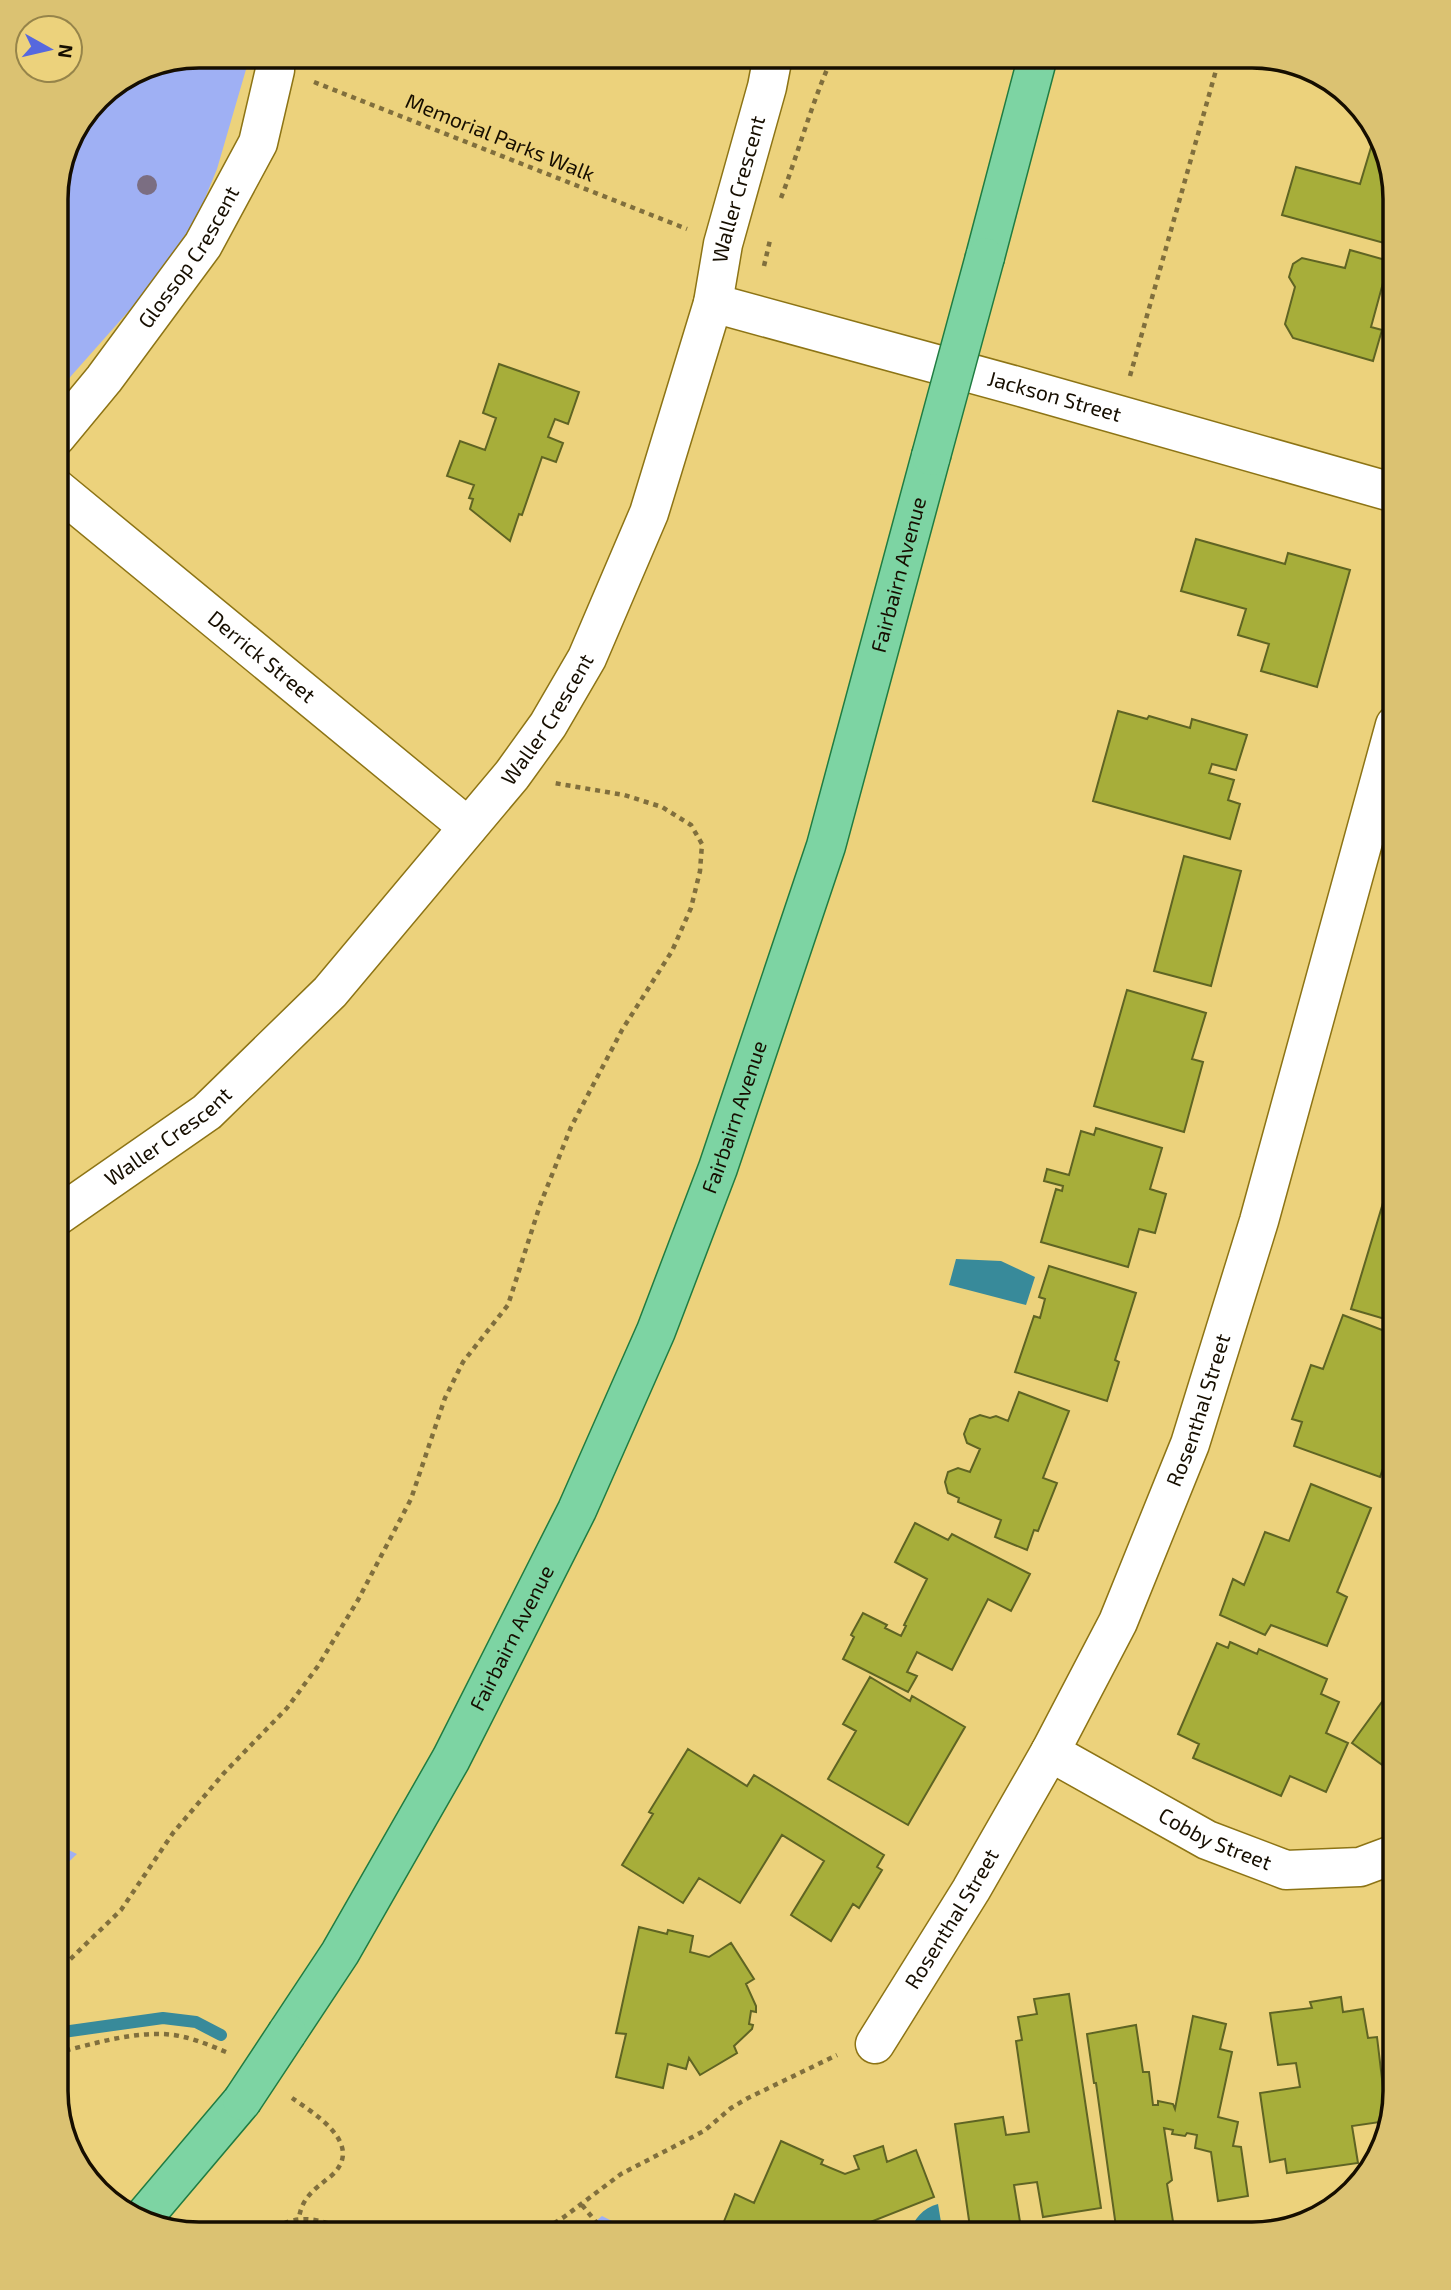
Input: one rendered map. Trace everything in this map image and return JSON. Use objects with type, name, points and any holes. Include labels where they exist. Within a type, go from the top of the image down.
[{"type":"main road","name":"Fairbairn Avenue","points":[[172,2218],[242,2101],[340,1953],[451,1759],[577,1510],[656,1331],[689,1248],[746,1087],[826,846],[1035,69]]},
{"type":"main road","name":"Fairbairn Avenue","points":[[149,2211],[242,2101]]},
{"type":"street","name":"Glossop Crescent","points":[[69,421],[204,245],[258,143],[275,68]]},
{"type":"street","name":"Waller Crescent","points":[[68,1208],[207,1112],[330,992],[512,775],[548,725],[587,658],[649,513],[713,303],[723,244],[771,69]]},
{"type":"street","name":"Jackson Street","points":[[713,303],[1383,490]]},
{"type":"street","name":"Derrick Street","points":[[69,499],[468,827]]},
{"type":"street","name":"Rosenthal Street","points":[[875,2044],[971,1890],[1050,1752],[1118,1622],[1190,1444],[1259,1221],[1383,769]]},
{"type":"street","name":"Cobby Street","points":[[1050,1752],[1207,1840],[1286,1870],[1360,1867],[1383,1858]]},
{"type":"path","name":"Memorial Parks Walk","points":[[280,68],[696,233]]},
{"type":"path","points":[[777,210],[827,69]]},
{"type":"path","points":[[1127,388],[1216,69]]},
{"type":"path","points":[[764,266],[772,232]]},
{"type":"path","points":[[68,1961],[121,1910],[173,1833],[224,1773],[286,1708],[318,1666],[358,1600],[411,1499],[445,1398],[463,1362],[508,1305],[540,1205],[571,1127],[622,1030],[672,951],[691,908],[700,871],[702,844],[691,825],[662,807],[624,795],[512,775]]},
{"type":"path","points":[[68,2050],[111,2040],[171,2035],[202,2042],[227,2052]]},
{"type":"path","points":[[557,2221],[621,2174],[704,2132],[731,2108],[748,2098],[837,2056],[875,2044]]},
{"type":"path","points":[[292,2098],[333,2131],[343,2153],[338,2169],[304,2200],[299,2218]]},
{"type":"path","points":[[582,2205],[596,2221]]},
{"type":"path","points":[[286,2221],[299,2218],[313,2221]]},
{"type":"shaded area","points":[[246,68],[217,169],[194,225],[158,278],[69,378],[69,191],[75,157],[90,127],[120,95],[149,78],[183,69]]},
{"type":"shaded area","points":[[956,1259],[1001,1261],[1035,1277],[1026,1305],[949,1285]]},
{"type":"shaded area","points":[[68,1850],[77,1854],[68,1862]]},
{"type":"shaded area","points":[[938,2204],[941,2222],[915,2222],[928,2208]]},
{"type":"shaded area","points":[[602,2216],[613,2221],[596,2221]]},
{"type":"building","points":[[1371,147],[1380,174],[1383,243],[1282,215],[1296,167],[1360,184]]},
{"type":"building","points":[[1350,250],[1383,259],[1383,283],[1371,327],[1382,330],[1373,361],[1293,338],[1285,324],[1295,287],[1289,277],[1293,264],[1302,258],[1345,268]]},
{"type":"building","points":[[499,364],[579,392],[568,424],[555,419],[548,437],[563,443],[556,462],[542,457],[510,541],[470,509],[473,499],[469,498],[474,485],[447,476],[460,441],[485,450],[496,418],[483,413]]},
{"type":"building","points":[[1196,539],[1285,564],[1288,553],[1350,570],[1317,687],[1261,671],[1269,644],[1238,635],[1246,609],[1181,591]]},
{"type":"building","points":[[1118,711],[1147,719],[1149,716],[1190,728],[1192,719],[1247,735],[1236,770],[1212,764],[1209,773],[1234,780],[1228,800],[1240,804],[1230,839],[1093,801]]},
{"type":"building","points":[[1184,856],[1241,871],[1211,986],[1154,971]]},
{"type":"building","points":[[1127,990],[1206,1013],[1192,1059],[1203,1062],[1184,1132],[1094,1106]]},
{"type":"building","points":[[1096,1128],[1162,1148],[1150,1189],[1166,1194],[1155,1233],[1139,1229],[1128,1267],[1041,1242],[1056,1189],[1062,1191],[1063,1186],[1044,1181],[1047,1169],[1069,1175],[1081,1131],[1094,1135]]},
{"type":"building","points":[[1383,1203],[1383,1318],[1351,1309]]},
{"type":"building","points":[[1049,1266],[1136,1293],[1115,1360],[1119,1362],[1107,1401],[1015,1372],[1034,1316],[1040,1318],[1045,1299],[1039,1297]]},
{"type":"building","points":[[1343,1315],[1383,1330],[1383,1468],[1380,1477],[1294,1446],[1302,1422],[1292,1419],[1311,1365],[1323,1369]]},
{"type":"building","points":[[1019,1392],[1069,1411],[1043,1478],[1057,1483],[1038,1531],[1034,1530],[1027,1550],[995,1537],[1001,1520],[958,1502],[959,1498],[948,1493],[945,1482],[948,1472],[958,1468],[970,1472],[980,1449],[967,1443],[964,1434],[970,1419],[980,1415],[990,1418],[996,1416],[1008,1421]]},
{"type":"building","points":[[1311,1484],[1371,1508],[1337,1592],[1347,1597],[1327,1646],[1271,1625],[1265,1635],[1220,1615],[1233,1579],[1244,1585],[1265,1532],[1289,1541]]},
{"type":"building","points":[[915,1523],[948,1540],[952,1534],[1030,1574],[1011,1611],[988,1599],[952,1670],[917,1652],[907,1672],[917,1676],[908,1692],[843,1659],[854,1637],[851,1635],[863,1613],[887,1625],[885,1628],[901,1636],[927,1579],[895,1562]]},
{"type":"building","points":[[1230,1642],[1257,1654],[1259,1649],[1327,1679],[1321,1694],[1339,1702],[1326,1733],[1348,1743],[1326,1792],[1290,1776],[1281,1796],[1193,1758],[1199,1744],[1178,1734],[1217,1643],[1228,1648]]},
{"type":"building","points":[[870,1677],[910,1701],[912,1696],[965,1727],[908,1825],[828,1779],[856,1731],[843,1724]]},
{"type":"building","points":[[1383,1700],[1383,1765],[1352,1743]]},
{"type":"building","points":[[688,1749],[747,1786],[754,1775],[884,1855],[877,1867],[882,1870],[859,1908],[853,1904],[831,1941],[791,1915],[824,1861],[782,1835],[740,1903],[699,1878],[683,1903],[622,1865],[653,1814],[649,1812]]},
{"type":"building","points":[[639,1927],[667,1934],[668,1930],[693,1936],[690,1952],[709,1957],[731,1943],[754,1979],[746,1984],[756,2012],[751,2011],[749,2024],[753,2025],[752,2029],[734,2046],[737,2053],[700,2075],[689,2058],[686,2069],[668,2064],[663,2088],[616,2077],[626,2034],[616,2033]]},
{"type":"building","points":[[1069,1994],[1101,2208],[1043,2217],[1037,2182],[1014,2185],[1020,2222],[969,2222],[955,2124],[1003,2117],[1006,2135],[1029,2132],[1016,2041],[1022,2040],[1018,2017],[1037,2014],[1034,1999]]},
{"type":"building","points":[[1341,1997],[1343,2012],[1363,2009],[1368,2038],[1377,2037],[1383,2087],[1382,2107],[1378,2122],[1352,2126],[1358,2163],[1287,2173],[1285,2159],[1270,2162],[1260,2093],[1300,2087],[1296,2063],[1278,2065],[1270,2013],[1312,2008],[1310,2002]]},
{"type":"building","points":[[1193,2016],[1226,2024],[1220,2049],[1232,2052],[1218,2117],[1238,2122],[1233,2146],[1241,2147],[1248,2196],[1218,2201],[1211,2152],[1195,2148],[1197,2135],[1172,2134],[1173,2130],[1164,2128],[1172,2180],[1167,2184],[1173,2222],[1115,2222],[1087,2034],[1136,2025],[1143,2072],[1149,2072],[1153,2105],[1158,2105],[1158,2101],[1173,2104],[1175,2109]]},
{"type":"building","points":[[781,2141],[823,2160],[821,2164],[845,2174],[859,2169],[854,2156],[883,2146],[887,2162],[916,2150],[934,2197],[871,2222],[724,2222],[735,2194],[754,2203]]},
{"type":"waterway","points":[[68,2031],[163,2018],[196,2022],[221,2035]]}]
